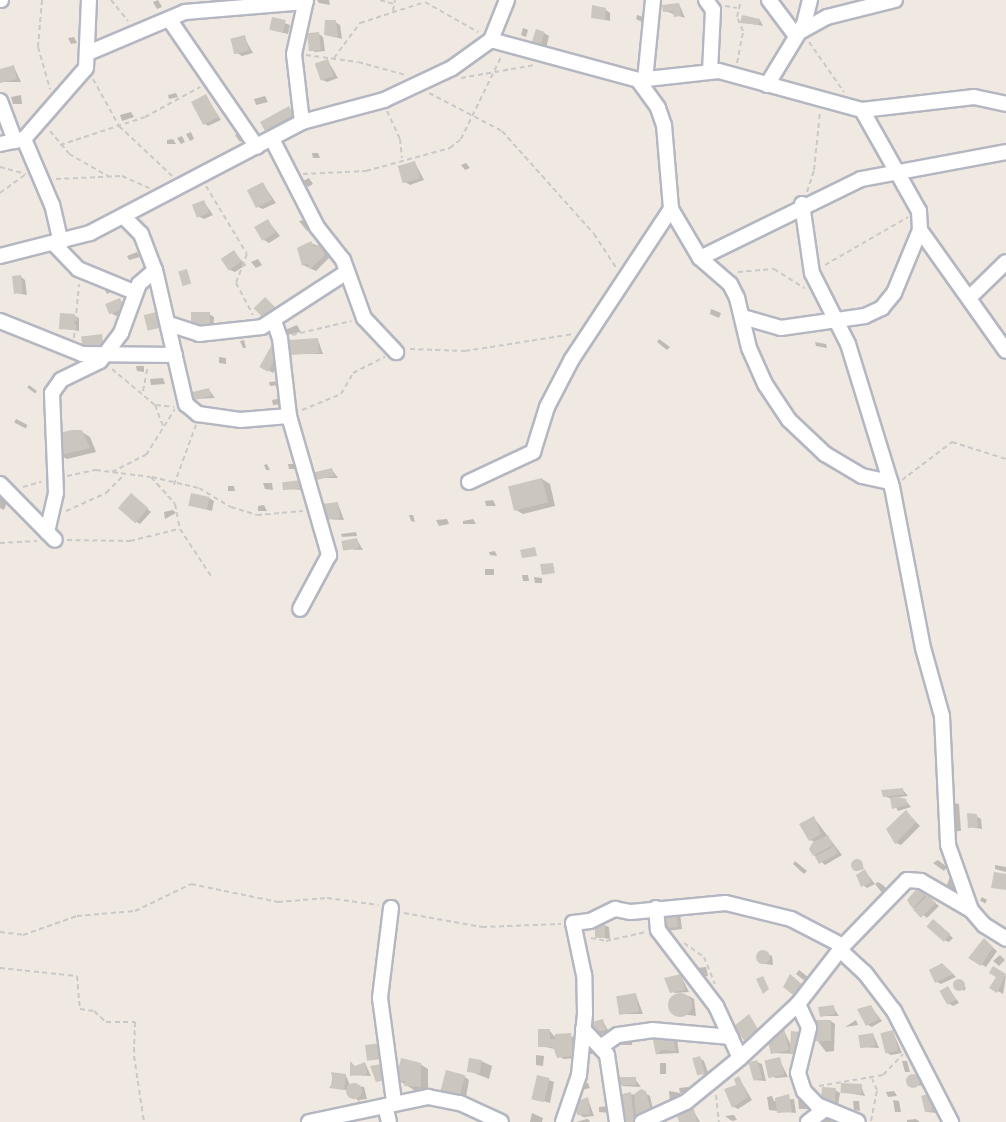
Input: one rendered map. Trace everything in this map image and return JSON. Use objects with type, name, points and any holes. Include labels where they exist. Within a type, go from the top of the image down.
[{"type":"street","points":[[0,145],[20,140],[86,68],[89,0]]},
{"type":"street","points":[[0,256],[58,244],[124,217],[302,122],[384,100],[440,75],[491,40],[507,0]]},
{"type":"street","points":[[706,0],[713,10],[710,71]]},
{"type":"street","points":[[769,0],[798,34]]},
{"type":"street","points":[[767,85],[798,34],[810,0]]},
{"type":"street","points":[[798,34],[827,17],[895,0]]},
{"type":"street","points":[[88,52],[169,19],[183,6],[306,1],[294,54],[302,122]]},
{"type":"street","points":[[648,2],[642,80],[664,125],[671,209],[700,258],[730,284],[745,318],[756,368],[789,420],[843,466],[891,485]]},
{"type":"street","points":[[169,19],[257,147]]},
{"type":"street","points":[[491,40],[642,80],[710,71],[735,74],[767,85],[857,107],[974,97],[1006,104]]},
{"type":"street","points":[[0,102],[43,181],[58,244],[78,270],[134,292]]},
{"type":"street","points":[[745,318],[781,328],[865,316],[882,308],[894,293],[920,230],[919,211],[900,172],[857,107]]},
{"type":"street","points":[[272,139],[322,237],[343,260],[345,273],[364,318],[396,352]]},
{"type":"street","points":[[700,258],[804,203],[861,179],[1006,152]]},
{"type":"street","points":[[804,203],[812,273],[837,319],[861,378],[891,485],[923,648],[942,716],[948,845],[971,910],[984,926],[1006,939]]},
{"type":"street","points":[[469,482],[533,452],[547,407],[587,332],[624,285],[671,209]]},
{"type":"street","points":[[124,217],[141,234],[155,270],[186,404],[198,414],[252,421],[289,416]]},
{"type":"street","points":[[920,230],[1006,351]]},
{"type":"street","points":[[970,297],[1006,262]]},
{"type":"street","points":[[50,530],[55,477],[50,424],[52,393],[61,380],[102,357],[121,333],[134,292],[155,270]]},
{"type":"street","points":[[169,324],[199,334],[268,324],[315,289],[345,273]]},
{"type":"street","points":[[0,321],[72,346],[82,354],[102,357],[176,355]]},
{"type":"street","points":[[268,324],[280,338],[289,416],[313,510],[329,555],[300,609]]},
{"type":"street","points":[[4,487],[50,530]]},
{"type":"street","points":[[642,1122],[686,1102],[740,1058],[798,1004],[841,948],[909,879],[920,881],[971,910]]},
{"type":"street","points":[[563,1122],[579,1074],[583,1029],[585,985],[574,929],[615,909],[631,912],[656,908],[743,904],[791,919],[841,948],[882,993],[951,1122]]},
{"type":"street","points":[[389,1122],[380,998],[391,908]]},
{"type":"street","points":[[656,908],[658,930],[706,990],[740,1058]]},
{"type":"street","points":[[798,1004],[809,1028],[798,1073],[804,1091],[825,1109],[858,1122]]},
{"type":"street","points":[[583,1029],[602,1046],[617,1122]]},
{"type":"street","points":[[602,1046],[618,1035],[652,1030],[731,1037]]},
{"type":"street","points":[[310,1122],[389,1104],[445,1098],[501,1122]]},
{"type":"street","points":[[808,1122],[825,1109]]},
{"type":"path","points":[[42,0],[38,47],[55,103]]},
{"type":"path","points":[[111,0],[136,33]]},
{"type":"path","points":[[380,0],[395,2],[393,12]]},
{"type":"path","points":[[735,74],[742,39],[737,17],[741,0]]},
{"type":"path","points":[[334,58],[360,23],[431,4],[491,40]]},
{"type":"path","points":[[798,34],[827,61],[857,107]]},
{"type":"path","points":[[293,176],[366,171],[450,148],[461,139],[472,112],[508,44]]},
{"type":"path","points":[[294,54],[334,58],[405,74],[449,107],[472,112],[502,131],[594,234],[624,285]]},
{"type":"path","points":[[440,75],[455,78],[523,70],[558,56]]},
{"type":"path","points":[[86,68],[119,126],[183,187]]},
{"type":"path","points":[[60,145],[169,106],[212,79]]},
{"type":"path","points":[[804,203],[822,97]]},
{"type":"path","points":[[384,100],[400,139],[402,159]]},
{"type":"path","points":[[41,117],[60,145],[108,176]]},
{"type":"path","points":[[0,167],[43,181],[108,176],[133,180],[160,198]]},
{"type":"path","points":[[0,193],[26,174]]},
{"type":"path","points":[[201,178],[247,254],[236,283],[240,297],[268,324]]},
{"type":"path","points":[[812,273],[919,211]]},
{"type":"path","points":[[72,346],[79,320],[78,270]]},
{"type":"path","points":[[719,276],[774,270],[822,294]]},
{"type":"path","points":[[280,338],[364,318]]},
{"type":"path","points":[[289,416],[313,402],[341,394],[362,366],[396,352],[465,351],[587,332]]},
{"type":"path","points":[[143,393],[150,355]]},
{"type":"path","points":[[102,357],[155,405],[163,427]]},
{"type":"path","points":[[109,473],[146,454],[176,408],[183,392]]},
{"type":"path","points":[[155,405],[176,408]]},
{"type":"path","points":[[174,485],[192,443],[198,414]]},
{"type":"path","points":[[891,485],[952,442],[1006,459]]},
{"type":"path","points":[[4,487],[93,470],[151,477],[174,485],[199,488],[231,507],[257,515],[313,510]]},
{"type":"path","points":[[0,543],[50,530],[106,492],[124,475]]},
{"type":"path","points":[[151,477],[175,504],[180,529],[211,576]]},
{"type":"path","points":[[50,530],[130,541],[180,529]]},
{"type":"path","points":[[0,932],[23,935],[77,916],[135,911],[191,884],[278,902],[327,898],[391,908],[436,922],[482,927],[574,929],[606,942],[658,930]]},
{"type":"path","points":[[0,968],[77,976],[80,1009],[94,1012],[106,1022],[135,1022],[134,1056],[144,1122]]},
{"type":"path","points":[[804,1091],[843,1079],[872,1079],[888,1072],[898,1058],[913,1048]]},
{"type":"path","points":[[871,1122],[877,1090],[872,1079]]},
{"type":"path","points":[[714,1081],[719,1122]]},
{"type":"building","points":[[679,3],[681,16],[674,17],[673,11],[663,12],[662,5]]},
{"type":"building","points":[[592,5],[606,8],[605,20],[591,18]]},
{"type":"building","points":[[742,15],[760,19],[759,25],[740,23]]},
{"type":"building","points":[[272,17],[286,20],[283,33],[269,30]]},
{"type":"building","points":[[325,20],[336,20],[338,38],[324,35]]},
{"type":"building","points":[[536,29],[545,32],[538,52],[530,49]]},
{"type":"building","points":[[319,32],[321,50],[309,51],[307,33]]},
{"type":"building","points":[[245,35],[249,51],[234,54],[230,39]]},
{"type":"building","points":[[328,59],[334,76],[321,81],[315,64]]},
{"type":"building","points":[[14,65],[17,79],[0,83],[0,69]]},
{"type":"building","points":[[206,94],[218,117],[203,125],[191,102]]},
{"type":"building","points":[[289,106],[294,115],[265,131],[260,122]]},
{"type":"building","points":[[415,161],[420,178],[403,183],[398,166]]},
{"type":"building","points":[[263,182],[272,200],[256,208],[247,190]]},
{"type":"building","points":[[204,200],[209,213],[197,218],[192,205]]},
{"type":"building","points":[[268,219],[276,233],[262,241],[254,227]]},
{"type":"building","points":[[311,241],[314,247],[320,244],[325,255],[310,269],[307,263],[302,266],[297,248]]},
{"type":"building","points":[[234,250],[242,262],[229,271],[221,259]]},
{"type":"building","points":[[187,269],[191,283],[182,286],[178,271]]},
{"type":"building","points":[[21,275],[23,293],[14,294],[12,276]]},
{"type":"building","points":[[265,297],[278,310],[266,321],[254,308]]},
{"type":"building","points":[[120,298],[124,308],[109,314],[105,304]]},
{"type":"building","points":[[163,310],[167,325],[148,331],[144,315]]},
{"type":"building","points":[[191,312],[210,312],[210,330],[191,330]]},
{"type":"building","points":[[60,313],[75,314],[74,330],[59,329]]},
{"type":"building","points":[[102,334],[104,350],[83,352],[81,337]]},
{"type":"building","points":[[318,338],[319,353],[287,355],[286,340]]},
{"type":"building","points":[[271,346],[280,351],[268,372],[259,367]]},
{"type":"building","points":[[209,388],[211,396],[194,400],[193,392]]},
{"type":"building","points":[[82,430],[90,448],[58,456],[60,433]]},
{"type":"building","points":[[332,468],[334,476],[315,481],[313,473]]},
{"type":"building","points":[[542,478],[548,502],[514,511],[508,486]]},
{"type":"building","points":[[301,480],[302,488],[283,490],[282,482]]},
{"type":"building","points":[[131,493],[148,508],[135,523],[118,508]]},
{"type":"building","points":[[191,493],[210,497],[207,510],[188,506]]},
{"type":"building","points":[[338,502],[340,518],[322,520],[320,504]]},
{"type":"building","points":[[357,538],[359,548],[343,551],[341,541]]},
{"type":"building","points":[[535,547],[537,556],[522,558],[520,550]]},
{"type":"building","points":[[553,563],[555,573],[542,575],[540,564]]},
{"type":"building","points":[[903,788],[904,794],[883,797],[881,790]]},
{"type":"building","points":[[890,798],[906,799],[907,805],[892,809]]},
{"type":"building","points":[[906,810],[916,822],[895,844],[886,829]]},
{"type":"building","points":[[967,813],[977,814],[978,827],[968,828]]},
{"type":"building","points":[[814,816],[821,834],[809,841],[799,824]]},
{"type":"building","points":[[828,835],[833,845],[813,856],[809,849],[813,842]]},
{"type":"building","points":[[834,846],[838,853],[819,864],[815,857]]},
{"type":"building","points":[[852,860],[862,860],[862,870],[852,870]]},
{"type":"building","points":[[865,869],[871,882],[861,887],[856,875]]},
{"type":"building","points":[[994,872],[1006,874],[1006,890],[991,888]]},
{"type":"building","points":[[918,887],[926,893],[913,909],[907,900]]},
{"type":"building","points":[[928,895],[936,903],[921,918],[913,910]]},
{"type":"building","points":[[676,908],[678,927],[659,929],[657,910]]},
{"type":"building","points":[[933,919],[950,934],[944,942],[926,927]]},
{"type":"building","points":[[595,923],[605,923],[605,938],[595,938]]},
{"type":"building","points":[[984,938],[993,947],[981,966],[968,958]]},
{"type":"building","points":[[763,950],[768,952],[768,962],[763,964],[758,962],[756,957],[758,952]]},
{"type":"building","points":[[942,963],[953,974],[935,983],[929,970]]},
{"type":"building","points":[[993,966],[1006,974],[997,993],[989,988],[996,977],[989,973]]},
{"type":"building","points":[[681,974],[685,990],[670,993],[664,978]]},
{"type":"building","points":[[790,974],[804,986],[797,998],[783,987]]},
{"type":"building","points":[[763,976],[769,989],[763,994],[756,979]]},
{"type":"building","points":[[954,980],[964,980],[964,990],[954,990]]},
{"type":"building","points":[[948,986],[956,1000],[947,1005],[939,991]]},
{"type":"building","points":[[636,993],[639,1012],[619,1015],[616,996]]},
{"type":"building","points":[[680,993],[688,997],[692,1005],[688,1013],[680,1017],[672,1013],[668,1005],[672,997]]},
{"type":"building","points":[[834,1005],[835,1014],[820,1017],[818,1007]]},
{"type":"building","points":[[871,1005],[879,1019],[866,1026],[857,1009]]},
{"type":"building","points":[[749,1014],[761,1034],[748,1045],[733,1027]]},
{"type":"building","points":[[603,1019],[606,1030],[590,1034],[588,1023]]},
{"type":"building","points":[[815,1020],[831,1020],[831,1041],[815,1041]]},
{"type":"building","points":[[538,1029],[550,1029],[550,1039],[555,1039],[555,1034],[571,1033],[575,1065],[572,1056],[557,1058],[553,1047],[538,1047]]},
{"type":"building","points":[[784,1029],[789,1050],[771,1054],[767,1038]]},
{"type":"building","points":[[893,1030],[898,1050],[885,1054],[880,1033]]},
{"type":"building","points":[[791,1031],[808,1033],[807,1040],[798,1039],[796,1053],[790,1052]]},
{"type":"building","points":[[873,1033],[875,1046],[860,1048],[858,1035]]},
{"type":"building","points":[[672,1034],[676,1051],[662,1050],[656,1055],[652,1035]]},
{"type":"building","points":[[381,1043],[383,1059],[367,1061],[365,1045]]},
{"type":"building","points":[[700,1056],[705,1073],[697,1076],[692,1058]]},
{"type":"building","points":[[780,1057],[784,1075],[768,1078],[764,1061]]},
{"type":"building","points":[[401,1058],[421,1063],[421,1087],[404,1086],[405,1081],[396,1081]]},
{"type":"building","points":[[469,1058],[482,1060],[480,1074],[467,1072]]},
{"type":"building","points":[[757,1060],[762,1078],[754,1081],[748,1062]]},
{"type":"building","points":[[350,1061],[355,1066],[365,1062],[367,1074],[350,1076]]},
{"type":"building","points":[[387,1063],[387,1080],[376,1082],[370,1066]]},
{"type":"building","points":[[446,1070],[465,1075],[460,1096],[440,1091]]},
{"type":"building","points":[[331,1072],[346,1074],[344,1090],[329,1088],[333,1082]]},
{"type":"building","points":[[913,1074],[918,1076],[918,1086],[913,1088],[908,1086],[906,1081],[908,1076]]},
{"type":"building","points":[[537,1075],[550,1078],[544,1102],[531,1099]]},
{"type":"building","points":[[739,1076],[748,1097],[732,1108],[724,1089],[736,1085],[734,1079]]},
{"type":"building","points":[[618,1077],[636,1077],[636,1085],[618,1085]]},
{"type":"building","points":[[351,1083],[357,1083],[362,1091],[360,1097],[351,1099],[346,1094],[346,1088]]},
{"type":"building","points":[[841,1083],[862,1084],[861,1094],[840,1093]]},
{"type":"building","points":[[822,1087],[836,1088],[835,1102],[821,1101]]},
{"type":"building","points":[[641,1089],[646,1091],[652,1116],[636,1117],[634,1094]]},
{"type":"building","points":[[631,1092],[634,1122],[623,1122],[617,1095]]},
{"type":"building","points":[[789,1094],[792,1112],[777,1113],[775,1098]]},
{"type":"building","points":[[929,1094],[933,1111],[925,1112],[921,1096]]},
{"type":"building","points":[[588,1097],[590,1114],[577,1115],[575,1102]]},
{"type":"building","points":[[694,1109],[697,1122],[679,1122],[676,1113]]}]
